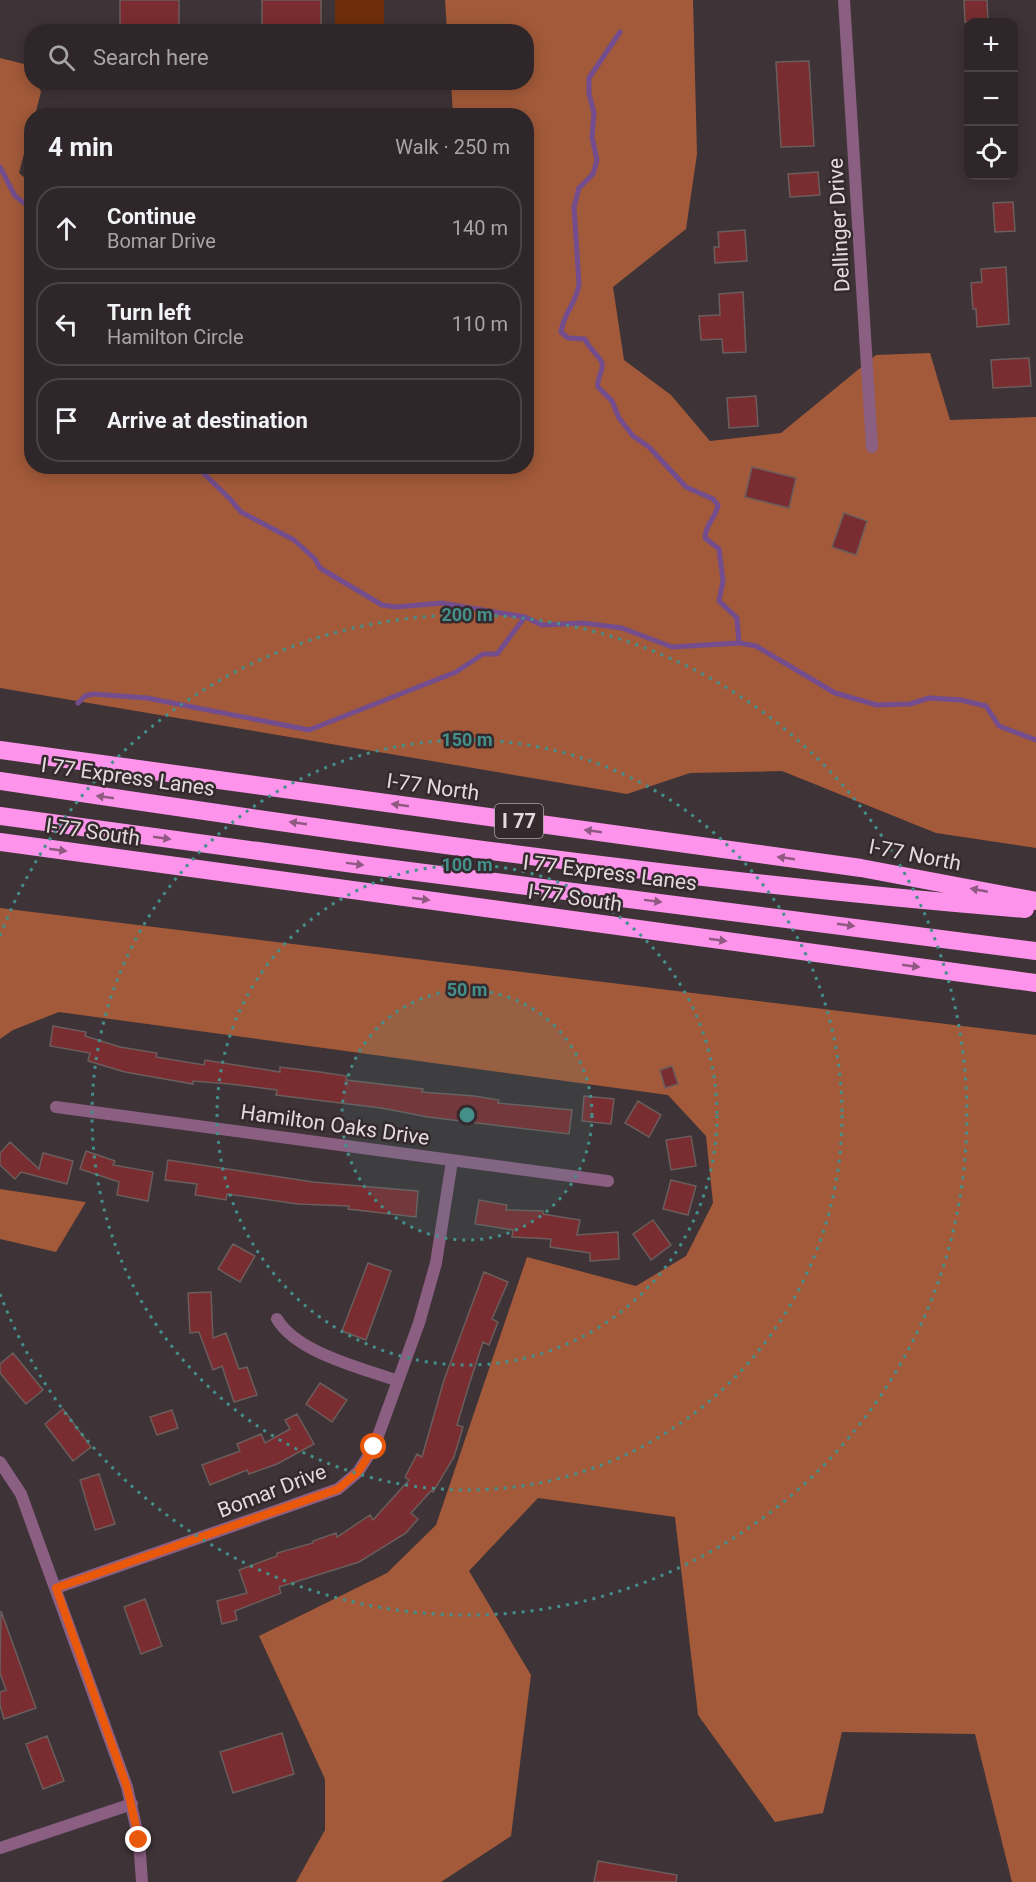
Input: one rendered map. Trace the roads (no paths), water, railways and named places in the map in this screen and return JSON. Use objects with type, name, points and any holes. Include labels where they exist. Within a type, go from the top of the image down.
[{"type":"highway","name":"I-77 North","points":[[0,750],[861,868],[1036,901]]},
{"type":"highway","name":"I 77 Express Lanes","points":[[0,781],[517,853],[833,893],[1036,910]]},
{"type":"highway","name":"I 77 Express Lanes","points":[[0,816],[342,863],[1036,951]]},
{"type":"highway","name":"I-77 South","points":[[0,842],[1036,983]]},
{"type":"street","name":"Dellinger Drive","points":[[844,0],[872,447]]},
{"type":"street","name":"Hamilton Oaks Drive","points":[[56,1107],[608,1181]]},
{"type":"street","name":"Bomar Drive","points":[[56,1588],[338,1489],[358,1472],[374,1447],[419,1323],[436,1263],[452,1161]]},
{"type":"street","points":[[277,1319],[293,1339],[321,1353],[398,1381]]},
{"type":"street","points":[[0,1462],[21,1494],[96,1698],[132,1804],[139,1840],[142,1882]]},
{"type":"street","points":[[0,1848],[132,1804]]},
{"type":"waterway","points":[[620,32],[589,78],[589,94],[594,113],[592,137],[597,160],[593,174],[579,188],[574,207],[579,284],[561,332],[568,338],[585,339],[599,358],[602,366],[598,387],[612,401],[619,418],[633,436],[649,447],[686,487],[713,499],[718,505],[705,538],[719,549],[723,581],[719,601],[737,618],[739,643]]},
{"type":"waterway","points":[[0,167],[15,196],[24,203]]},
{"type":"waterway","points":[[204,474],[241,512],[294,540],[315,559],[320,568],[382,605],[396,607],[442,603],[525,617],[542,625],[583,623],[622,628],[672,647],[739,643],[756,646],[835,693],[877,705],[910,704],[929,698],[961,700],[986,706],[999,726],[1036,740]]},
{"type":"waterway","points":[[78,703],[85,696],[93,694],[147,698],[309,730],[456,672],[483,654],[497,654],[525,617]]}]
